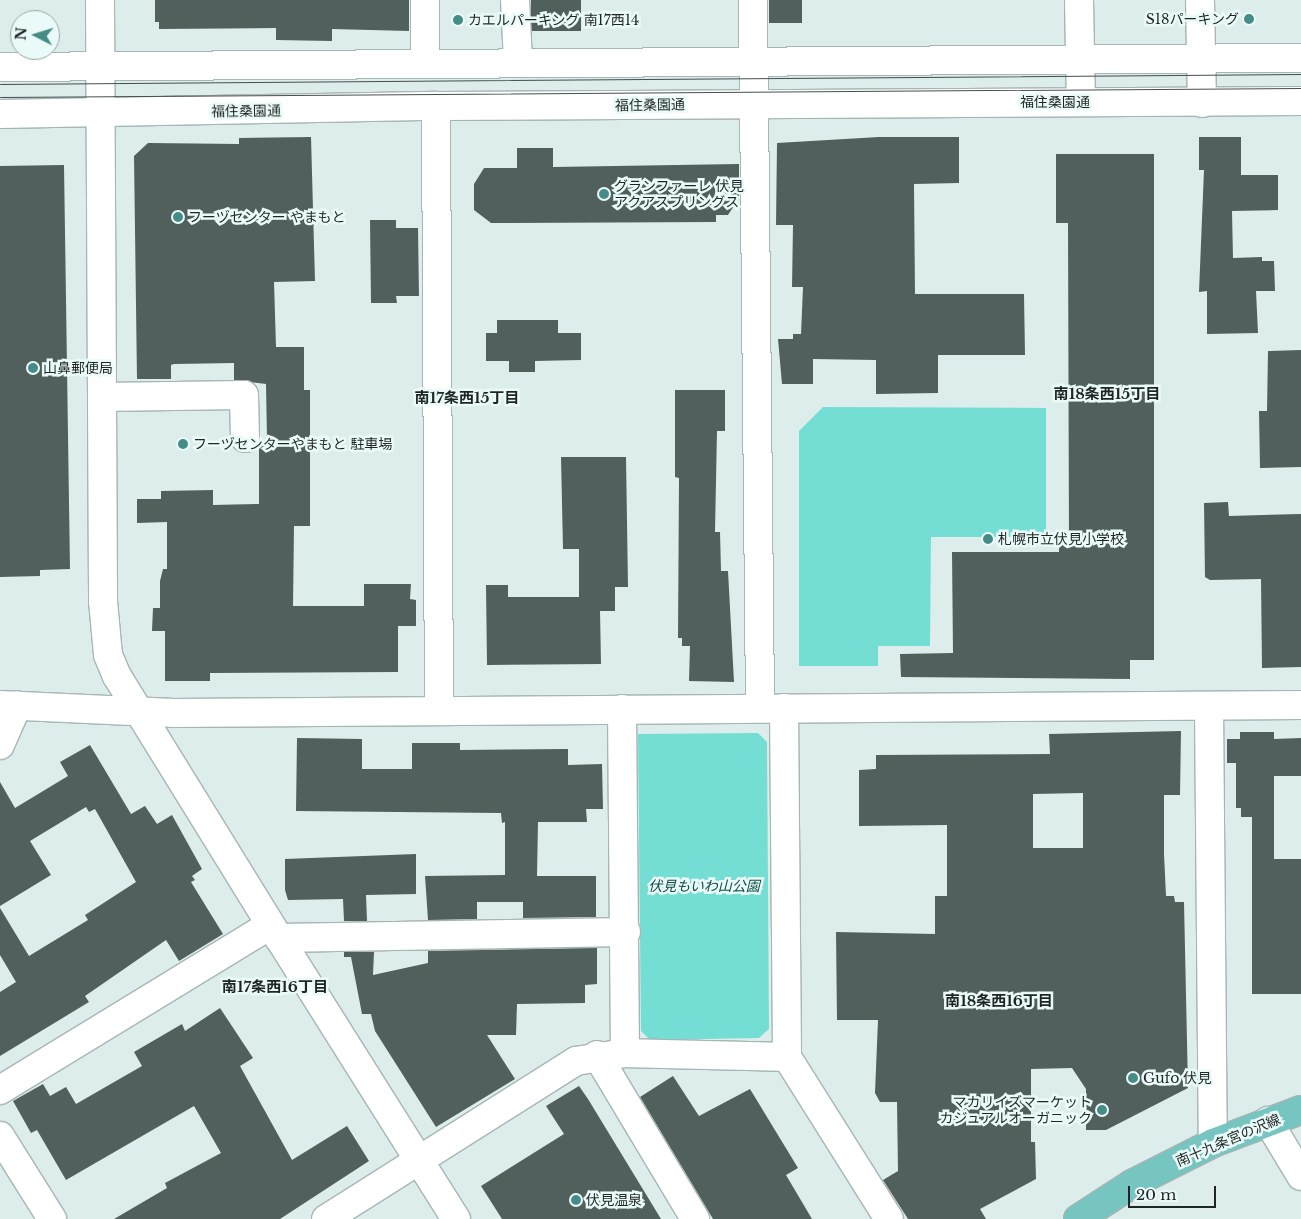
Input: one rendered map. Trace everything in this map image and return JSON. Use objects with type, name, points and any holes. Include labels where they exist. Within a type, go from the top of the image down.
[{"type":"main road","name":"南十九条宮の沢線","points":[[1078,1219],[1132,1184],[1213,1143],[1301,1110]]},
{"type":"street","points":[[100,0],[105,633],[117,676],[142,713],[274,932],[456,1219]]},
{"type":"street","points":[[425,0],[425,63]]},
{"type":"street","points":[[516,0],[518,62]]},
{"type":"street","points":[[753,0],[754,104],[772,708],[787,1057],[889,1219]]},
{"type":"street","points":[[1079,0],[1081,101]]},
{"type":"street","points":[[1200,0],[1202,103]]},
{"type":"street","points":[[0,67],[754,60],[1301,58]]},
{"type":"street","name":"福住桑園通","points":[[0,114],[100,114],[436,106],[1301,101]]},
{"type":"street","points":[[436,106],[439,711]]},
{"type":"street","points":[[102,397],[244,395],[245,438]]},
{"type":"street","points":[[0,745],[9,706],[142,713],[1301,705]]},
{"type":"street","points":[[1209,706],[1213,1143]]},
{"type":"street","points":[[622,709],[626,932],[625,1053]]},
{"type":"street","points":[[0,1090],[274,932],[626,932]]},
{"type":"street","points":[[326,1219],[576,1061],[597,1056],[625,1053],[787,1057]]},
{"type":"street","points":[[597,1056],[695,1219]]},
{"type":"street","points":[[1268,1121],[1301,1176]]},
{"type":"street","points":[[0,1136],[52,1219]]},
{"type":"green space","points":[[823,407],[1046,408],[1046,537],[931,537],[930,646],[878,646],[878,666],[799,666],[799,431]]},
{"type":"green space","name":"伏見もいわ山公園","points":[[758,733],[767,742],[769,1029],[759,1038],[650,1040],[641,1031],[638,734]]},
{"type":"building","points":[[155,0],[409,0],[409,31],[332,29],[332,41],[276,40],[276,28],[159,29],[159,22],[155,22]]},
{"type":"building","points":[[531,0],[581,0],[581,31],[531,31]]},
{"type":"building","points":[[769,0],[802,0],[802,23],[769,23]]},
{"type":"building","points":[[311,137],[315,281],[274,282],[276,347],[304,347],[304,390],[310,390],[310,526],[294,526],[293,606],[364,606],[364,584],[411,584],[410,599],[416,600],[416,626],[398,626],[398,672],[210,673],[210,681],[165,681],[165,631],[152,631],[153,608],[160,608],[160,581],[163,569],[167,569],[167,522],[137,523],[137,499],[161,499],[161,491],[213,490],[213,505],[259,504],[259,443],[267,440],[266,384],[234,380],[234,363],[174,364],[171,365],[171,379],[137,379],[134,156],[148,143],[239,144],[239,138]]},
{"type":"building","points":[[879,137],[959,137],[959,183],[914,184],[915,294],[1024,294],[1025,355],[938,355],[938,393],[876,394],[876,360],[813,359],[813,384],[782,384],[778,339],[793,339],[793,334],[801,334],[803,287],[792,287],[793,225],[776,225],[777,143]]},
{"type":"building","points":[[1199,137],[1241,137],[1241,175],[1278,175],[1278,210],[1232,211],[1233,258],[1262,257],[1262,261],[1274,261],[1275,291],[1256,291],[1258,333],[1207,334],[1207,291],[1199,292],[1204,170],[1199,170]]},
{"type":"building","name":"グランファーレ 伏見 アクアスプリングス","points":[[517,148],[553,148],[553,167],[739,164],[739,198],[728,215],[716,215],[716,222],[491,223],[474,210],[474,184],[484,168],[517,168]]},
{"type":"building","points":[[1056,154],[1154,154],[1154,660],[1130,660],[1130,679],[901,677],[900,654],[953,653],[952,552],[1059,552],[1059,542],[1069,542],[1068,223],[1056,223]]},
{"type":"building","name":"山鼻郵便局","points":[[64,165],[70,569],[40,570],[40,576],[0,577],[0,166]]},
{"type":"building","points":[[370,220],[396,220],[396,228],[418,228],[419,296],[396,296],[397,303],[371,303]]},
{"type":"building","points":[[497,320],[558,320],[558,333],[581,333],[581,360],[535,361],[535,372],[509,372],[509,361],[486,361],[486,333],[497,333]]},
{"type":"building","points":[[1301,350],[1301,467],[1260,468],[1259,411],[1267,411],[1268,351]]},
{"type":"building","points":[[675,390],[725,390],[725,431],[717,431],[715,532],[720,532],[721,571],[728,571],[734,682],[689,681],[690,646],[682,646],[682,638],[678,638],[679,478],[675,477]]},
{"type":"building","points":[[561,457],[626,457],[628,587],[615,587],[615,611],[600,611],[601,664],[487,665],[486,585],[508,585],[508,597],[579,597],[579,549],[563,549]]},
{"type":"building","points":[[1228,502],[1229,516],[1301,514],[1301,667],[1262,668],[1261,579],[1210,580],[1205,577],[1204,503]]},
{"type":"building","points":[[1181,731],[1180,795],[1164,795],[1164,854],[1166,896],[1174,896],[1175,902],[1184,902],[1188,1088],[1106,1130],[1086,1130],[1086,1089],[1072,1068],[1031,1069],[1031,1142],[1035,1142],[1036,1179],[980,1209],[986,1219],[908,1219],[883,1180],[898,1171],[897,1102],[880,1102],[875,1093],[878,1020],[837,1020],[836,932],[935,934],[935,896],[947,896],[947,825],[859,826],[859,770],[876,769],[876,755],[1050,754],[1049,734]],"holes":[[[1083,793],[1083,848],[1033,848],[1033,794]]]},
{"type":"building","points":[[1240,732],[1274,732],[1274,739],[1301,738],[1301,776],[1274,776],[1274,859],[1301,859],[1301,994],[1252,994],[1252,817],[1241,817],[1241,808],[1236,808],[1236,763],[1227,763],[1227,739],[1240,739]]},
{"type":"building","points":[[297,738],[362,739],[362,769],[412,769],[412,743],[460,743],[460,750],[568,749],[568,765],[602,764],[603,809],[586,809],[587,822],[538,822],[537,876],[596,876],[596,917],[523,918],[523,902],[477,902],[477,919],[428,920],[425,876],[505,875],[505,822],[502,823],[501,813],[296,811]]},
{"type":"building","points":[[90,745],[131,814],[145,806],[157,824],[172,815],[202,869],[192,876],[195,880],[191,882],[223,934],[179,961],[166,940],[85,996],[89,1002],[0,1056],[0,992],[16,982],[0,955],[0,908],[29,956],[88,920],[85,915],[136,882],[95,809],[89,812],[86,807],[30,841],[51,875],[0,906],[0,782],[15,808],[68,776],[60,762]]},
{"type":"building","points":[[416,854],[416,894],[366,895],[367,921],[344,921],[343,899],[288,900],[285,890],[285,859]]},
{"type":"building","points":[[597,948],[597,984],[585,985],[585,1003],[517,1004],[516,1035],[487,1035],[515,1079],[436,1127],[375,1031],[371,1014],[362,1014],[351,957],[344,957],[344,952],[374,952],[373,975],[428,963],[428,951]]},
{"type":"building","points":[[220,1008],[253,1058],[240,1066],[292,1160],[347,1126],[369,1161],[280,1219],[114,1219],[167,1188],[165,1183],[221,1153],[194,1106],[66,1180],[37,1130],[31,1133],[13,1101],[43,1084],[50,1096],[66,1087],[76,1104],[142,1066],[134,1052],[182,1024],[185,1031]]},
{"type":"building","points":[[673,1076],[699,1116],[750,1089],[798,1168],[786,1175],[812,1219],[713,1219],[640,1097]]},
{"type":"building","points":[[579,1086],[661,1219],[502,1219],[481,1186],[564,1134],[546,1106]]},
{"type":"tram line","points":[[0,84],[1301,74]]},
{"type":"tram line","points":[[0,97],[1301,88]]},
{"type":"place","name":"S18パーキング","points":[[1249,19]]},
{"type":"place","name":"カエルパーキング 南17西14","points":[[458,20]]},
{"type":"place","name":"グランファーレ 伏見 アクアスプリングス","points":[[604,194]]},
{"type":"place","name":"フーヅセンター やまもと","points":[[178,217]]},
{"type":"place","name":"山鼻郵便局","points":[[33,368]]},
{"type":"place","name":"フーヅセンターやまもと 駐車場","points":[[183,444]]},
{"type":"place","name":"札幌市立伏見小学校","points":[[988,539]]},
{"type":"place","name":"Gufo 伏見","points":[[1133,1078]]},
{"type":"place","name":"マカリイズマーケット カジュアルオーガニック","points":[[1102,1110]]},
{"type":"place","name":"伏見温泉","points":[[576,1200]]},
{"type":"district","name":"南18条西15丁目","points":[[1107,394]]},
{"type":"district","name":"南17条西15丁目","points":[[467,398]]},
{"type":"district","name":"南17条西16丁目","points":[[275,987]]},
{"type":"district","name":"南18条西16丁目","points":[[999,1001]]}]
